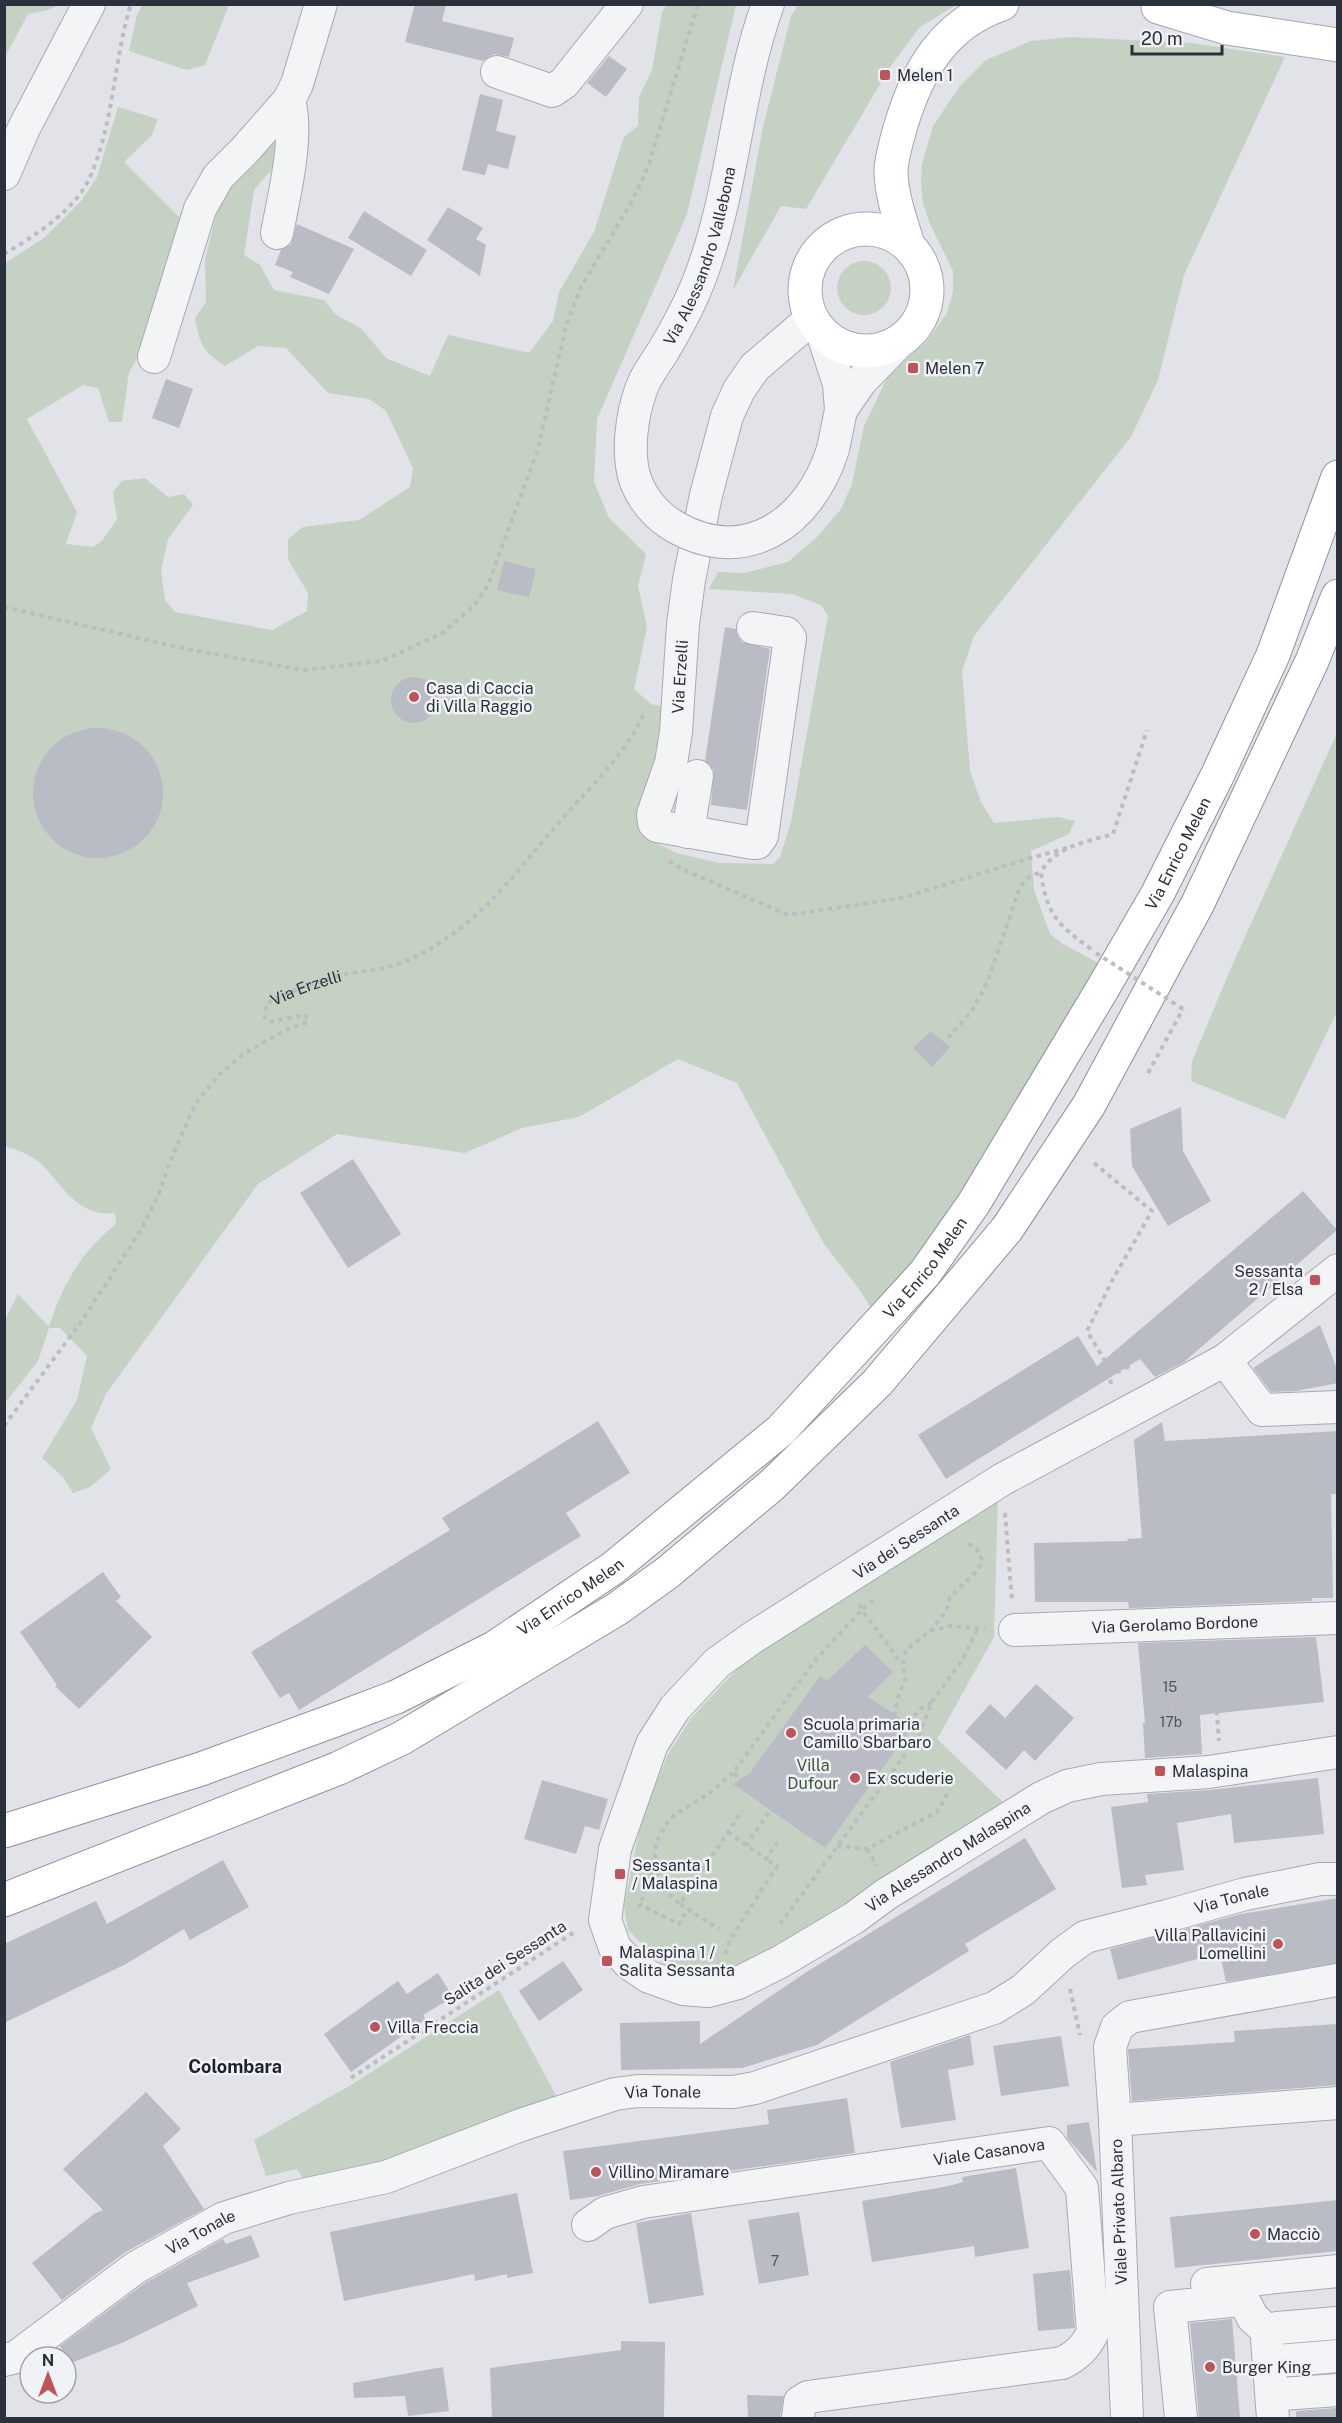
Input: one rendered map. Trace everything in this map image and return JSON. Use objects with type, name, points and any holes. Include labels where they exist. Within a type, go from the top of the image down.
[{"type":"main road","points":[[852,230],[874,199],[891,169],[908,101],[921,72],[940,45],[953,32],[971,19],[1002,4]]},
{"type":"main road","points":[[1161,5],[1227,28],[1338,45]]},
{"type":"main road","points":[[891,169],[894,198],[908,246]]},
{"type":"main road","points":[[861,228],[881,230],[900,238],[908,246],[915,252],[924,270],[928,290],[920,320],[899,342],[879,349],[860,352],[840,346],[817,327],[804,300],[804,279],[811,260],[824,244],[841,233],[861,228]]},
{"type":"main road","name":"Via Enrico Melen","points":[[4,1831],[201,1768],[396,1697],[494,1648],[613,1568],[781,1430],[924,1273],[974,1203],[1158,893],[1217,776],[1273,656],[1338,477]]},
{"type":"main road","name":"Via Enrico Melen","points":[[560,1642],[617,1609],[667,1573],[772,1485],[877,1383],[1007,1229],[1089,1105],[1198,903],[1312,661],[1338,596]]},
{"type":"main road","points":[[4,1838],[204,1775],[373,1715],[560,1642]]},
{"type":"main road","points":[[4,1900],[339,1768],[392,1743],[560,1642]]},
{"type":"street","points":[[4,174],[67,42],[89,4]]},
{"type":"street","points":[[154,357],[200,209],[218,177],[289,100],[297,84],[321,4]]},
{"type":"street","points":[[497,72],[552,91],[564,82],[627,4]]},
{"type":"street","name":"Via Alessandro Vallebona","points":[[768,4],[756,39],[733,152],[702,274],[690,304],[645,381],[638,403],[632,437],[632,466],[637,485],[645,499],[666,521],[679,529],[714,542],[732,542],[747,540],[772,530],[806,505],[826,472],[841,411],[839,384],[817,327]]},
{"type":"street","points":[[277,233],[289,165],[292,111],[289,100]]},
{"type":"street","name":"Via Erzelli","points":[[753,628],[786,633],[790,638],[762,836],[756,843],[753,843],[657,826],[653,819],[671,763],[676,732],[684,613],[710,480],[727,416],[739,390],[755,367],[817,327]]},
{"type":"street","name":"Via Alessandro Vallebona","points":[[841,411],[861,381],[899,342]]},
{"type":"street","points":[[688,832],[697,776]]},
{"type":"street","name":"Via dei Sessanta","points":[[594,1923],[615,1848],[652,1744],[675,1708],[717,1663],[752,1638],[1003,1479],[1225,1360],[1338,1270]]},
{"type":"street","points":[[1225,1360],[1262,1410],[1338,1407]]},
{"type":"street","name":"Via Gerolamo Bordone","points":[[1015,1630],[1338,1618]]},
{"type":"street","name":"Via Alessandro Malaspina","points":[[594,1923],[630,1964],[649,1977],[683,1989],[708,1991],[738,1983],[780,1962],[854,1918],[885,1895],[1041,1798],[1067,1786],[1101,1779],[1209,1772],[1338,1752]]},
{"type":"street","points":[[4,1900],[89,1869]]},
{"type":"street","name":"Via Tonale","points":[[4,2360],[16,2356],[135,2268],[224,2218],[289,2198],[386,2177],[521,2125],[615,2094],[638,2091],[733,2092],[755,2088],[994,2008],[1023,1990],[1085,1936],[1245,1894],[1320,1879],[1338,1879]]},
{"type":"street","points":[[1115,2120],[1110,2047],[1117,2027],[1130,2016],[1337,1980]]},
{"type":"street","name":"Viale Privato Albaro","points":[[1127,2418],[1115,2120],[1338,2103]]},
{"type":"street","name":"Viale Casanova","points":[[588,2225],[605,2213],[643,2202],[1048,2143],[1082,2188],[1093,2332],[1088,2343],[1080,2352],[1062,2363],[808,2397],[800,2402],[798,2418]]},
{"type":"street","points":[[1170,2297],[1338,2271]]},
{"type":"street","points":[[1170,2297],[1240,2300],[1245,2303],[1252,2318],[1269,2333]]},
{"type":"street","points":[[1170,2297],[1181,2418]]},
{"type":"street","points":[[1273,2411],[1267,2339],[1269,2333],[1277,2328],[1338,2323]]},
{"type":"street","points":[[1270,2372],[1278,2361],[1338,2356]]},
{"type":"street","points":[[1273,2411],[1281,2394],[1338,2390]]},
{"type":"path","points":[[4,254],[49,224],[86,185],[102,138],[131,4]]},
{"type":"path","points":[[4,607],[187,649],[303,670],[382,661],[441,634],[474,606],[488,585],[538,449],[566,326],[581,287],[632,201],[648,167],[698,4]]},
{"type":"path","name":"Via Erzelli","points":[[4,1426],[81,1322],[141,1230],[158,1196],[195,1104],[219,1076],[242,1055],[276,1035],[308,1022],[305,1015],[270,1022],[265,1018],[266,1004],[282,995],[344,975],[400,964],[445,940],[476,917],[494,900],[572,808],[603,777],[636,732],[648,701]]},
{"type":"path","points":[[662,857],[684,870],[788,915],[902,898],[1113,834],[1147,730]]},
{"type":"path","points":[[948,1038],[971,1012],[987,983],[1020,887],[1029,877],[1041,872],[1055,855],[1067,848]]},
{"type":"path","points":[[1041,872],[1043,889],[1052,914],[1065,930],[1096,953],[1183,1009],[1148,1073]]},
{"type":"path","points":[[1094,1163],[1152,1211],[1113,1279],[1088,1331],[1105,1361],[1120,1353],[1126,1362],[1128,1367],[1108,1376],[1112,1385],[1132,1376],[1136,1377],[1152,1400]]},
{"type":"path","points":[[930,1631],[951,1626],[1015,1630],[1003,1479]]},
{"type":"path","points":[[1338,1524],[1338,1531]]},
{"type":"path","points":[[733,1773],[816,1833],[894,1722],[897,1700],[905,1680],[903,1665],[906,1650],[930,1631],[946,1612],[950,1596],[978,1570],[982,1560],[977,1549],[963,1540]]},
{"type":"path","points":[[862,1610],[903,1665]]},
{"type":"path","points":[[719,1929],[680,1904],[662,1888],[655,1865],[656,1842],[670,1818],[711,1792],[733,1773],[816,1659],[842,1629]]},
{"type":"path","points":[[776,1929],[918,1737],[932,1702],[963,1659],[977,1629]]},
{"type":"path","points":[[1171,1694],[1172,1716]]},
{"type":"path","points":[[908,1723],[920,1709],[932,1702]]},
{"type":"path","points":[[1172,1704],[1216,1702]]},
{"type":"path","points":[[836,1846],[867,1849],[938,1812],[950,1789]]},
{"type":"path","points":[[746,1845],[775,1804]]},
{"type":"path","points":[[680,1904],[742,1811]]},
{"type":"path","points":[[727,1961],[724,1955],[731,1938],[777,1866],[728,1832]]},
{"type":"path","points":[[766,1859],[780,1838]]},
{"type":"path","points":[[655,1865],[645,1884],[641,1905],[679,1924],[688,1909]]},
{"type":"path","name":"Salita dei Sessanta","points":[[351,2078],[594,1923],[627,1914],[641,1905]]},
{"type":"green space","points":[[5,4],[59,5],[28,14],[5,57]]},
{"type":"green space","points":[[142,5],[229,5],[205,65],[187,70],[129,51],[137,15]]},
{"type":"green space","points":[[666,5],[736,5],[687,214],[597,419],[594,482],[609,518],[646,554],[638,586],[647,627],[634,689],[651,704],[662,706],[661,738],[638,820],[641,835],[676,853],[719,863],[773,864],[780,857],[791,822],[828,616],[821,605],[792,594],[709,589],[718,572],[744,573],[788,562],[817,537],[841,509],[852,484],[864,426],[889,374],[927,341],[947,313],[953,292],[953,271],[929,222],[923,203],[922,164],[933,126],[960,86],[986,60],[1031,41],[1072,37],[1191,43],[1285,57],[1184,275],[1158,380],[1131,437],[974,636],[962,671],[970,771],[981,802],[994,823],[1058,817],[1075,821],[1069,834],[1031,851],[1034,890],[1050,934],[1063,944],[1109,969],[945,1234],[875,1314],[824,1244],[737,1083],[678,1059],[579,1117],[522,1128],[465,1153],[337,1134],[258,1184],[106,1394],[91,1428],[111,1469],[90,1487],[73,1493],[63,1477],[42,1458],[77,1400],[87,1356],[60,1328],[49,1328],[38,1361],[5,1403],[5,1320],[18,1294],[49,1327],[60,1297],[74,1270],[93,1246],[116,1224],[115,1213],[100,1213],[87,1208],[71,1197],[39,1162],[27,1154],[5,1146],[5,263],[44,238],[81,201],[97,177],[118,107],[158,119],[152,135],[124,162],[184,222],[147,342],[129,372],[122,422],[109,422],[98,388],[83,385],[27,419],[77,512],[66,544],[93,547],[102,541],[117,519],[113,492],[122,481],[145,478],[168,497],[184,494],[193,505],[168,539],[161,571],[165,600],[175,612],[272,630],[307,611],[308,593],[288,559],[288,539],[303,527],[359,520],[410,487],[413,468],[386,411],[369,399],[328,393],[286,348],[258,346],[225,366],[211,356],[203,346],[195,318],[206,302],[205,260],[219,203],[280,127],[280,160],[254,190],[244,255],[260,265],[274,290],[324,300],[336,315],[361,328],[386,358],[430,376],[448,335],[529,353],[553,321],[559,292],[594,232],[624,137],[638,126],[639,97],[652,70],[662,12]]},
{"type":"green space","points":[[798,5],[956,5],[920,27],[892,64],[806,209],[781,206],[733,290],[763,127],[791,16]]},
{"type":"green space","points":[[859,261],[869,261],[883,269],[889,278],[891,288],[889,298],[883,307],[869,315],[859,315],[842,303],[837,293],[837,283],[849,266]]},
{"type":"green space","points":[[1337,733],[1337,1012],[1285,1119],[1191,1081],[1192,1061],[1231,968]]},
{"type":"green space","name":"Villa Dufour","points":[[998,1495],[994,1637],[937,1739],[1005,1804],[756,1961],[706,1977],[688,1976],[665,1966],[628,1930],[624,1906],[642,1817],[668,1754],[692,1717],[760,1645]]},
{"type":"green space","points":[[499,1990],[559,2101],[381,2170],[306,2183],[297,2169],[266,2176],[254,2140],[351,2085]]},
{"type":"building","points":[[415,4],[446,4],[442,21],[514,38],[509,57],[494,54],[483,61],[405,42]]},
{"type":"building","points":[[609,56],[627,69],[606,97],[587,83]]},
{"type":"building","points":[[480,94],[503,100],[496,131],[516,136],[508,169],[488,164],[485,175],[462,170]]},
{"type":"building","points":[[448,207],[483,228],[476,239],[486,245],[480,276],[427,240]]},
{"type":"building","points":[[364,211],[427,250],[411,276],[348,238]]},
{"type":"building","points":[[297,224],[354,249],[329,294],[290,277],[293,272],[275,265],[281,250],[291,244]]},
{"type":"building","points":[[166,379],[193,389],[179,428],[152,418]]},
{"type":"building","points":[[504,561],[536,569],[529,597],[497,590]]},
{"type":"building","points":[[725,627],[736,629],[742,642],[770,649],[747,810],[711,805],[714,770],[705,761]]},
{"type":"building","name":"Casa di Caccia di Villa Raggio","points":[[414,677],[423,678],[430,684],[436,691],[436,709],[430,716],[423,722],[414,723],[405,722],[398,716],[392,709],[391,700],[392,691],[398,684],[405,678]]},
{"type":"building","points":[[98,728],[123,733],[144,747],[158,768],[163,793],[158,818],[144,839],[123,853],[98,858],[73,853],[52,839],[38,818],[33,793],[38,768],[52,747],[73,733]]},
{"type":"building","points":[[931,1031],[950,1047],[932,1067],[913,1048]]},
{"type":"building","points":[[1181,1107],[1183,1151],[1211,1201],[1168,1226],[1132,1166],[1130,1129]]},
{"type":"building","points":[[353,1159],[401,1234],[348,1268],[300,1193]]},
{"type":"building","points":[[1303,1191],[1337,1230],[1184,1362],[1155,1377],[1140,1359],[946,1479],[918,1435],[1078,1336],[1097,1366]]},
{"type":"building","points":[[1320,1325],[1338,1372],[1338,1383],[1296,1391],[1271,1392],[1253,1368]]},
{"type":"building","points":[[598,1421],[630,1473],[566,1513],[581,1536],[299,1710],[289,1693],[280,1698],[251,1652],[450,1530],[442,1518]]},
{"type":"building","points":[[1162,1422],[1165,1441],[1338,1431],[1338,1494],[1331,1494],[1333,1598],[1312,1598],[1312,1601],[1135,1608],[1129,1608],[1128,1602],[1035,1602],[1034,1543],[1128,1541],[1127,1539],[1142,1538],[1134,1440]]},
{"type":"building","points":[[103,1572],[121,1597],[116,1601],[152,1637],[79,1709],[55,1686],[57,1685],[20,1632]]},
{"type":"building","points":[[1316,1637],[1324,1702],[1200,1715],[1202,1754],[1145,1758],[1143,1723],[1145,1723],[1138,1643]]},
{"type":"building","points":[[865,1645],[893,1672],[868,1697],[913,1726],[825,1848],[733,1784],[750,1773],[820,1676],[827,1681]]},
{"type":"building","points":[[1036,1684],[1074,1718],[1035,1761],[1024,1750],[1006,1770],[965,1732],[990,1704],[1005,1718]]},
{"type":"building","points":[[1318,1778],[1324,1834],[1234,1843],[1231,1814],[1177,1823],[1184,1870],[1145,1875],[1147,1885],[1122,1888],[1111,1807],[1148,1802],[1147,1794],[1210,1790]]},
{"type":"building","points":[[542,1780],[608,1799],[599,1830],[585,1826],[576,1854],[524,1839]]},
{"type":"building","points":[[1025,1838],[1056,1889],[965,1944],[969,1951],[817,2045],[742,2068],[621,2070],[620,2023],[700,2021],[700,2044],[808,1971]]},
{"type":"building","points":[[223,1860],[249,1907],[190,1940],[184,1929],[126,1964],[4,2023],[4,1944],[96,1901],[107,1924]]},
{"type":"building","name":"Villa Pallavicini Lomellini","points":[[1338,1898],[1338,1963],[1226,1982],[1220,1953],[1118,1980],[1110,1949],[1241,1914]]},
{"type":"building","points":[[563,1961],[583,1990],[539,2021],[519,1991]]},
{"type":"building","name":"Villa Freccia","points":[[438,1973],[453,1997],[423,2015],[426,2019],[351,2072],[324,2034],[398,1981],[407,1994]]},
{"type":"building","points":[[1338,2024],[1338,2085],[1132,2101],[1128,2049],[1235,2042],[1234,2031]]},
{"type":"building","points":[[970,2035],[974,2065],[948,2070],[956,2120],[901,2128],[890,2062]]},
{"type":"building","points":[[1061,2036],[1069,2086],[1001,2096],[993,2046]]},
{"type":"building","points":[[146,2092],[181,2129],[163,2146],[204,2209],[124,2253],[62,2300],[32,2263],[94,2214],[103,2210],[63,2169]]},
{"type":"building","points":[[847,2098],[855,2153],[640,2184],[598,2196],[570,2200],[563,2151],[769,2124],[767,2110]]},
{"type":"building","points":[[1089,2122],[1097,2172],[1067,2138],[1067,2125]]},
{"type":"building","points":[[1016,2168],[1029,2248],[975,2257],[974,2246],[872,2262],[862,2201],[949,2186],[963,2182],[962,2177]]},
{"type":"building","points":[[517,2193],[533,2273],[507,2278],[507,2274],[475,2281],[474,2274],[344,2301],[330,2232]]},
{"type":"building","name":"Macciò","points":[[1338,2200],[1338,2251],[1175,2268],[1170,2217]]},
{"type":"building","points":[[799,2212],[809,2275],[759,2284],[748,2220]]},
{"type":"building","points":[[691,2213],[704,2295],[649,2304],[636,2223]]},
{"type":"building","points":[[251,2235],[260,2257],[187,2283],[198,2306],[124,2342],[78,2360],[78,2345],[61,2345],[145,2283],[223,2239],[226,2244]]},
{"type":"building","points":[[1070,2270],[1075,2328],[1038,2331],[1033,2274]]},
{"type":"building","name":"Burger King","points":[[1232,2319],[1240,2418],[1199,2418],[1190,2323]]},
{"type":"building","points":[[621,2341],[665,2342],[664,2418],[492,2418],[490,2368],[621,2350]]},
{"type":"building","points":[[443,2367],[449,2411],[408,2416],[405,2396],[354,2398],[353,2383]]},
{"type":"building","points":[[747,2395],[784,2396],[780,2418],[748,2418]]},
{"type":"building","points":[[1338,2408],[1338,2418],[1296,2418],[1296,2411]]},
{"type":"place","name":"Melen 1","points":[[885,75]]},
{"type":"place","name":"Melen 7","points":[[913,368]]},
{"type":"place","name":"Casa di Caccia di Villa Raggio","points":[[414,697]]},
{"type":"place","name":"Sessanta 2 / Elsa","points":[[1315,1280]]},
{"type":"place","name":"Scuola primaria Camillo Sbarbaro","points":[[791,1733]]},
{"type":"place","name":"Malaspina","points":[[1160,1771]]},
{"type":"place","name":"Ex scuderie","points":[[855,1778]]},
{"type":"place","name":"Sessanta 1 / Malaspina","points":[[620,1874]]},
{"type":"place","name":"Villa Pallavicini Lomellini","points":[[1278,1944]]},
{"type":"place","name":"Malaspina 1 / Salita Sessanta","points":[[607,1961]]},
{"type":"place","name":"Villa Freccia","points":[[375,2027]]},
{"type":"place","name":"Villino Miramare","points":[[596,2172]]},
{"type":"place","name":"Macciò","points":[[1255,2234]]},
{"type":"place","name":"Burger King","points":[[1210,2367]]},
{"type":"district","name":"Colombara","points":[[235,2066]]}]
